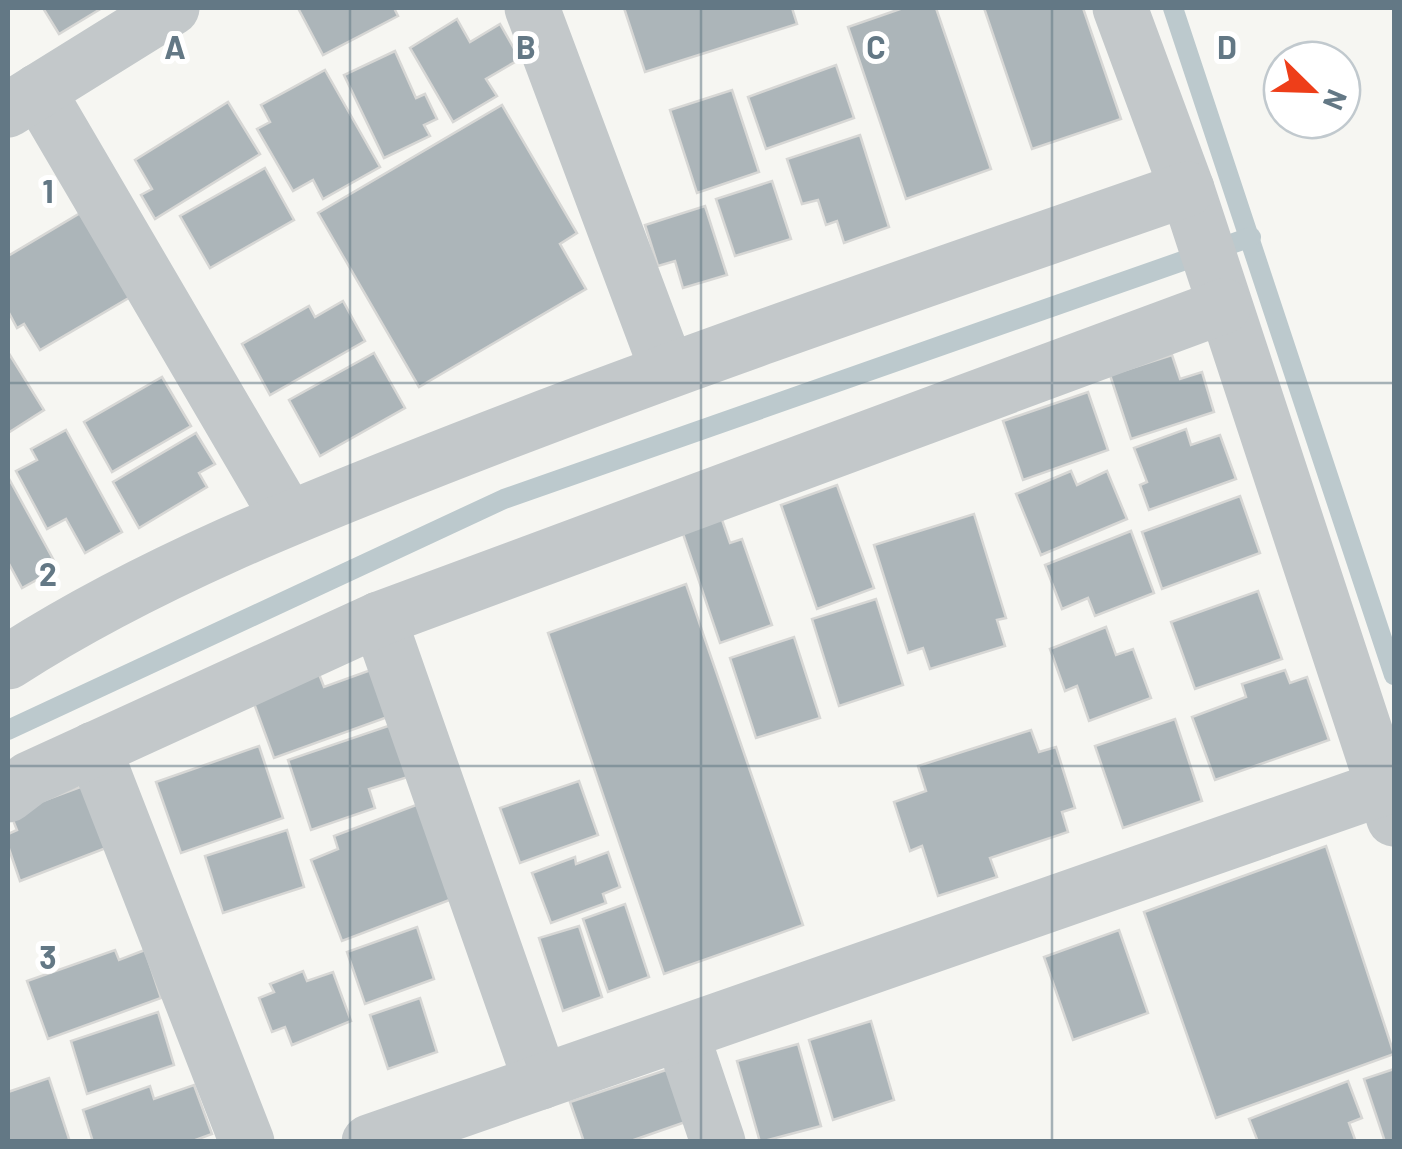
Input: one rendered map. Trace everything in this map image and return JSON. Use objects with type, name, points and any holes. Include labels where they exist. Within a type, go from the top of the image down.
[{"type":"street","points":[[172,8],[23,101],[288,518]]},
{"type":"street","points":[[532,8],[667,369]]},
{"type":"street","points":[[369,1142],[682,1035],[1389,804],[1187,189],[1120,8]]},
{"type":"street","points":[[8,662],[81,615],[288,518],[667,369],[1187,189]]},
{"type":"street","points":[[8,795],[29,779],[379,619],[1224,306]]},
{"type":"street","points":[[379,619],[541,1082]]},
{"type":"street","points":[[94,749],[247,1142]]},
{"type":"street","points":[[682,1035],[718,1142]]},
{"type":"building","points":[[43,8],[102,8],[59,34]]},
{"type":"building","points":[[298,8],[394,8],[398,16],[323,55]]},
{"type":"building","points":[[624,8],[792,8],[797,24],[645,72]]},
{"type":"building","points":[[903,8],[936,8],[991,169],[906,199],[848,27]]},
{"type":"building","points":[[984,8],[1083,8],[1121,119],[1032,149]]},
{"type":"building","points":[[457,19],[470,42],[500,24],[520,59],[486,79],[497,96],[453,122],[410,48]]},
{"type":"building","points":[[395,51],[416,98],[425,94],[437,119],[424,125],[430,136],[384,158],[344,75]]},
{"type":"building","points":[[836,65],[854,118],[766,149],[748,97]]},
{"type":"building","points":[[325,70],[380,167],[323,199],[313,180],[293,191],[257,129],[270,122],[261,105]]},
{"type":"building","points":[[732,90],[759,172],[697,193],[670,110]]},
{"type":"building","points":[[228,102],[260,154],[155,219],[141,195],[152,189],[135,160]]},
{"type":"building","points":[[502,105],[577,233],[560,244],[586,289],[419,387],[318,213]]},
{"type":"building","points":[[860,135],[889,227],[844,243],[837,221],[826,225],[818,200],[802,204],[787,159]]},
{"type":"building","points":[[265,168],[294,220],[210,268],[180,216]]},
{"type":"building","points":[[772,181],[791,239],[735,256],[716,199]]},
{"type":"building","points":[[705,206],[727,275],[683,288],[675,261],[658,266],[645,225]]},
{"type":"building","points":[[82,212],[132,296],[40,350],[24,324],[17,328],[8,311],[8,256]]},
{"type":"building","points":[[343,301],[365,341],[270,395],[242,344],[309,306],[315,317]]},
{"type":"building","points":[[8,352],[44,410],[8,433]]},
{"type":"building","points":[[374,353],[405,408],[320,456],[289,400]]},
{"type":"building","points":[[1172,355],[1180,379],[1202,372],[1214,412],[1131,439],[1110,375]]},
{"type":"building","points":[[162,377],[191,426],[112,472],[84,422]]},
{"type":"building","points":[[1088,392],[1108,450],[1023,480],[1003,421]]},
{"type":"building","points":[[1186,429],[1191,445],[1220,435],[1236,479],[1149,510],[1140,485],[1147,482],[1134,448]]},
{"type":"building","points":[[66,430],[122,532],[85,553],[66,519],[47,529],[16,471],[37,460],[31,449]]},
{"type":"building","points":[[196,433],[215,464],[199,473],[207,487],[139,528],[113,482]]},
{"type":"building","points":[[1071,471],[1077,485],[1107,471],[1127,519],[1041,555],[1016,494]]},
{"type":"building","points":[[8,477],[58,568],[22,588],[8,562]]},
{"type":"building","points":[[837,485],[874,588],[817,609],[781,505]]},
{"type":"building","points":[[1240,496],[1260,553],[1162,589],[1142,532]]},
{"type":"building","points":[[719,511],[730,543],[742,539],[772,625],[720,643],[680,525]]},
{"type":"building","points":[[974,514],[1006,618],[997,620],[1005,646],[930,669],[923,648],[908,653],[874,545]]},
{"type":"building","points":[[1131,531],[1154,593],[1095,616],[1088,598],[1062,609],[1045,565]]},
{"type":"building","points":[[686,584],[803,925],[664,974],[548,633]]},
{"type":"building","points":[[1258,591],[1282,659],[1195,689],[1171,622]]},
{"type":"building","points":[[876,599],[903,685],[839,706],[812,619]]},
{"type":"building","points":[[1106,627],[1116,655],[1133,649],[1151,698],[1089,721],[1077,686],[1065,691],[1050,649]]},
{"type":"building","points":[[794,637],[820,718],[756,738],[730,658]]},
{"type":"building","points":[[379,667],[396,714],[274,758],[252,698],[319,674],[324,687]]},
{"type":"building","points":[[1285,670],[1290,683],[1307,677],[1329,740],[1215,780],[1192,717],[1246,697],[1242,684]]},
{"type":"building","points":[[1175,719],[1202,801],[1123,828],[1095,746]]},
{"type":"building","points":[[391,725],[408,777],[369,789],[375,808],[311,830],[288,760]]},
{"type":"building","points":[[1031,730],[1039,752],[1056,747],[1075,808],[1062,812],[1068,832],[990,858],[997,877],[938,896],[922,846],[910,851],[894,802],[926,791],[918,766]]},
{"type":"building","points":[[259,746],[283,818],[181,853],[156,782]]},
{"type":"building","points":[[579,781],[598,835],[520,863],[500,808]]},
{"type":"building","points":[[83,786],[106,848],[20,881],[8,846],[8,834],[17,830],[10,813]]},
{"type":"building","points":[[424,802],[460,896],[342,941],[311,860],[338,849],[334,836]]},
{"type":"building","points":[[287,830],[304,887],[223,913],[205,856]]},
{"type":"building","points":[[1326,846],[1394,1054],[1216,1118],[1144,912]]},
{"type":"building","points":[[608,852],[620,887],[603,894],[606,903],[551,923],[532,873],[575,857],[576,864]]},
{"type":"building","points":[[625,904],[649,977],[608,992],[583,919]]},
{"type":"building","points":[[579,926],[602,997],[563,1011],[539,938]]},
{"type":"building","points":[[417,927],[434,979],[365,1004],[347,952]]},
{"type":"building","points":[[1119,930],[1148,1013],[1073,1040],[1044,957]]},
{"type":"building","points":[[115,950],[119,960],[145,950],[161,998],[48,1039],[27,981]]},
{"type":"building","points":[[303,971],[307,981],[333,972],[351,1021],[292,1045],[285,1027],[272,1032],[259,998],[274,992],[270,984]]},
{"type":"building","points":[[420,998],[437,1052],[388,1069],[370,1015]]},
{"type":"building","points":[[158,1012],[174,1065],[87,1094],[71,1041]]},
{"type":"building","points":[[871,1021],[894,1100],[833,1120],[809,1040]]},
{"type":"building","points":[[798,1044],[821,1126],[760,1142],[737,1061]]},
{"type":"building","points":[[1394,1069],[1394,1142],[1385,1142],[1364,1079]]},
{"type":"building","points":[[666,1070],[694,1119],[628,1142],[584,1142],[570,1102]]},
{"type":"building","points":[[49,1078],[70,1142],[8,1142],[8,1092]]},
{"type":"building","points":[[1348,1081],[1362,1118],[1349,1123],[1356,1142],[1258,1142],[1249,1119]]},
{"type":"building","points":[[194,1085],[212,1134],[190,1142],[93,1142],[83,1110],[150,1086],[154,1099]]},
{"type":"waterway","points":[[1173,8],[1394,675]]},
{"type":"waterway","points":[[8,730],[504,499],[1251,237]]}]
